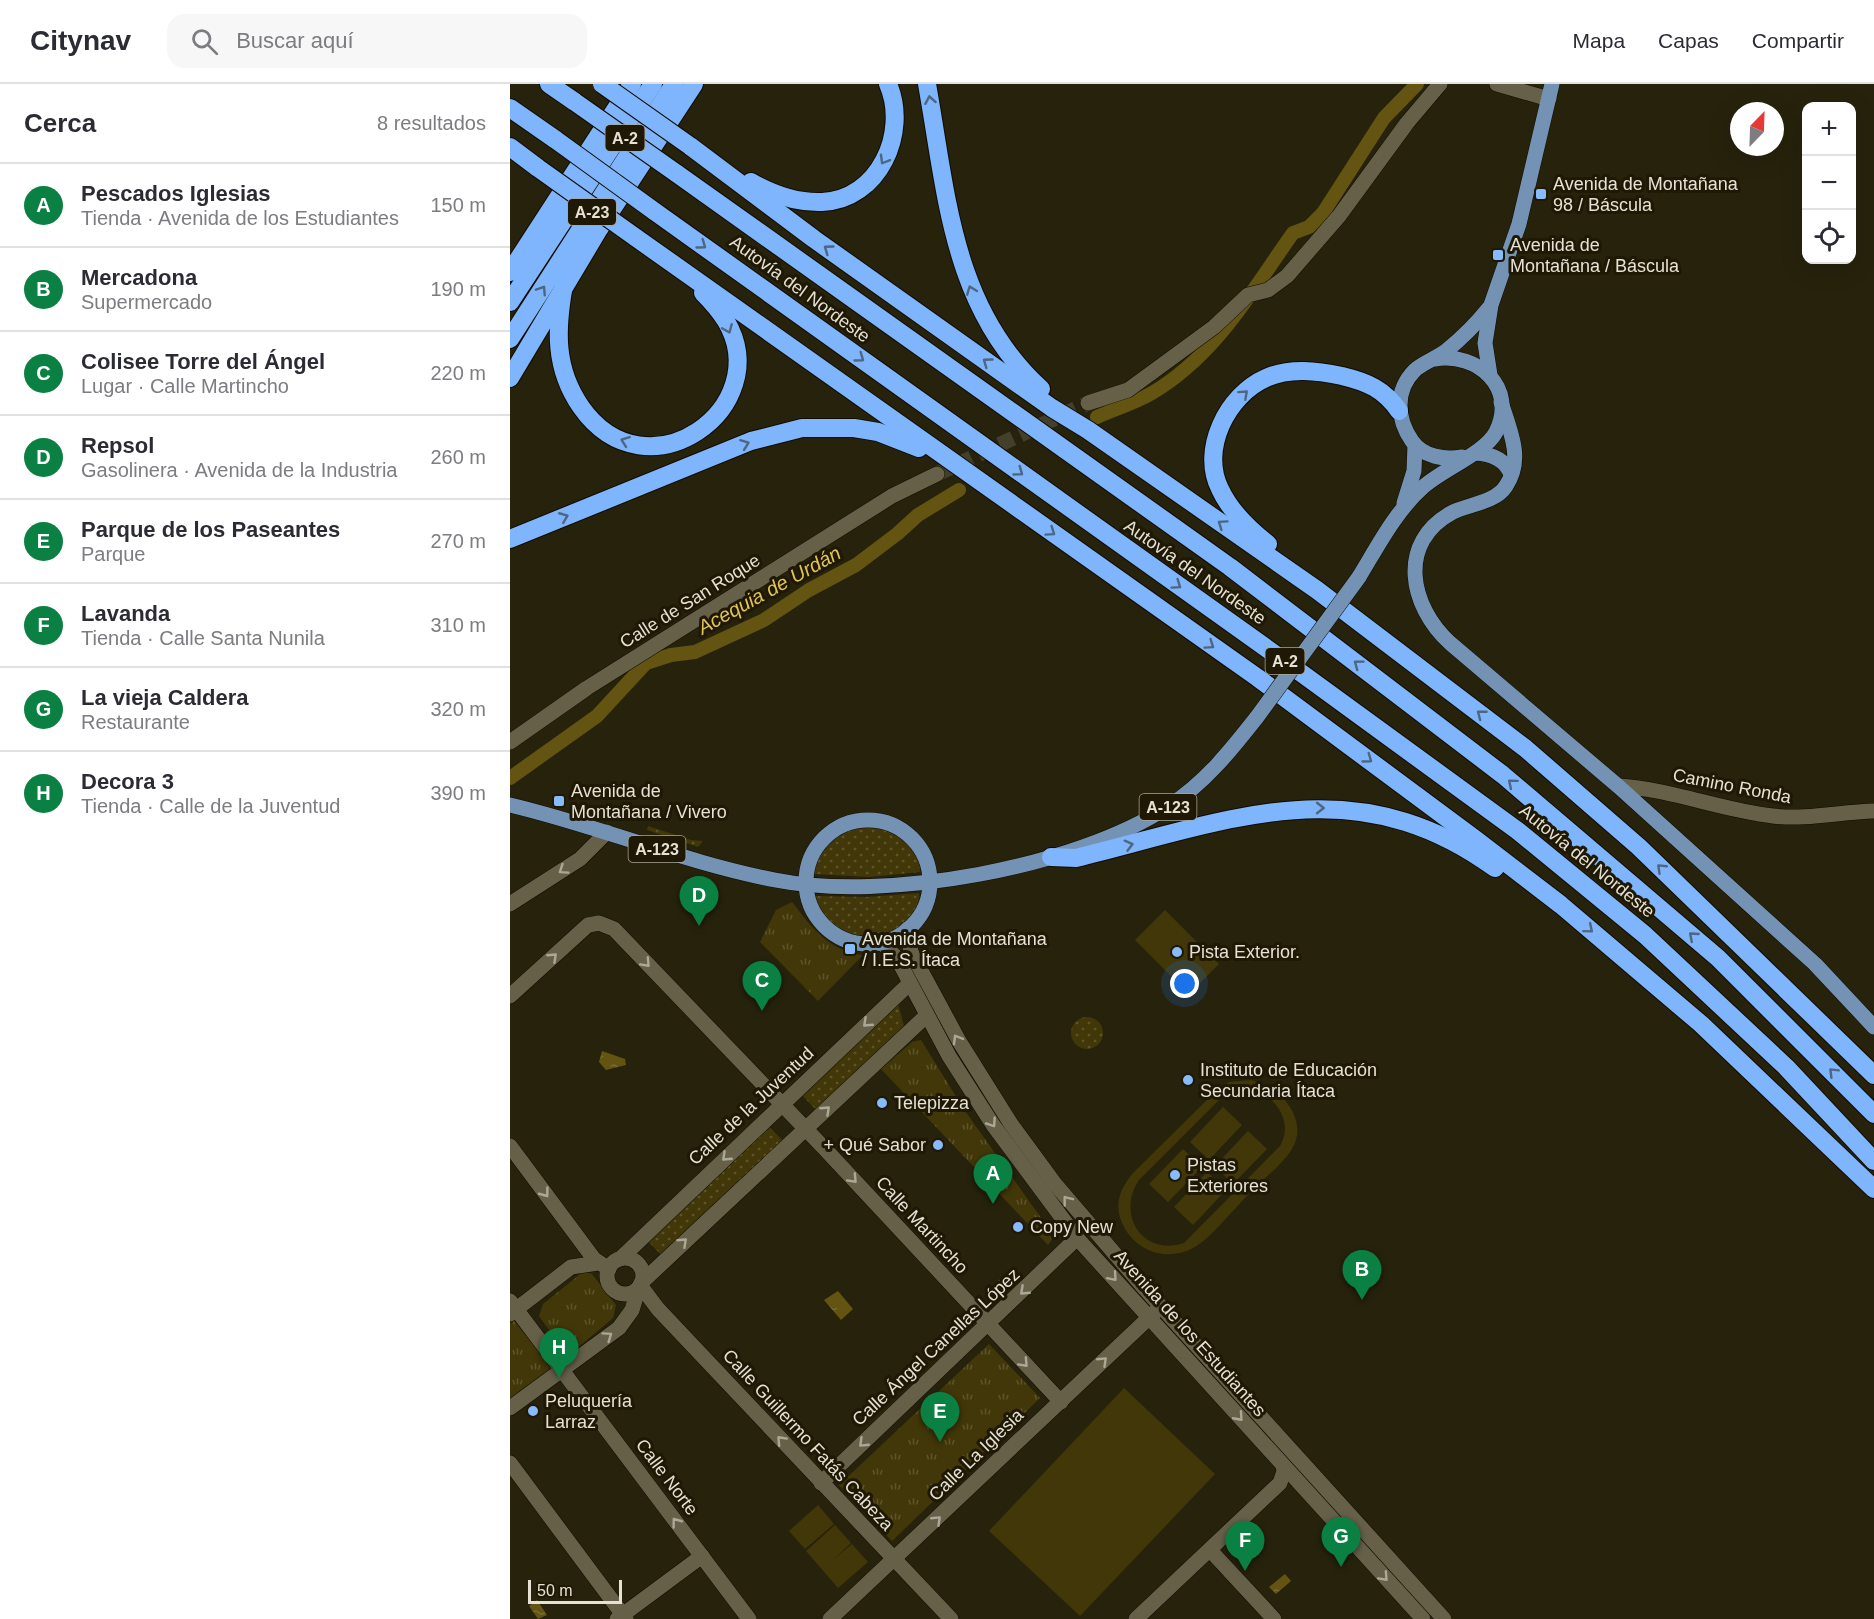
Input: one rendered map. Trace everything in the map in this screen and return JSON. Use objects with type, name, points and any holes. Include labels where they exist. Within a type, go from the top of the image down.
[{"type":"highway","name":"Autovía del Nordeste","points":[[549,84],[1230,567],[1503,775],[1718,958],[1874,1114]]},
{"type":"highway","points":[[602,84],[1052,408],[1088,430],[1317,590],[1525,748],[1639,847],[1874,1075]]},
{"type":"highway","points":[[510,272],[546,221],[632,84]]},
{"type":"highway","name":"A-23","points":[[510,302],[653,84]]},
{"type":"highway","points":[[697,151],[759,187],[794,199],[823,202],[848,195],[870,180],[890,149],[896,112],[888,84]]},
{"type":"highway","points":[[927,84],[955,239],[972,295],[985,321],[1009,356],[1027,376],[1088,430]]},
{"type":"highway","points":[[510,378],[564,285],[689,85]]},
{"type":"highway","name":"A-23","points":[[510,339],[689,85]]},
{"type":"highway","name":"Autovía del Nordeste","points":[[510,108],[1294,668],[1518,831],[1645,935],[1786,1067],[1874,1161]]},
{"type":"highway","points":[[512,149],[1258,678],[1561,905],[1701,1024],[1874,1189]]},
{"type":"highway","points":[[510,254],[546,221]]},
{"type":"highway","points":[[564,285],[558,334],[562,372],[569,389],[590,420],[602,430],[630,444],[659,446],[686,439],[709,424],[722,410],[736,370],[733,339],[727,322],[679,267]]},
{"type":"highway","points":[[1317,590],[1304,572],[1242,520],[1220,490],[1214,460],[1220,428],[1228,411],[1251,387],[1266,378],[1286,372],[1326,373],[1371,384],[1383,392],[1399,411]]},
{"type":"highway","points":[[510,539],[751,441],[802,428],[835,426],[878,432],[926,452],[986,486]]},
{"type":"highway","points":[[1051,857],[1076,858],[1273,811],[1346,808],[1391,817],[1438,834],[1473,853],[1526,891],[1561,905]]},
{"type":"highway","points":[[1844,1046],[1874,1081]]},
{"type":"highway","points":[[1823,1139],[1874,1197]]},
{"type":"main road","points":[[1551,92],[1519,224],[1491,305],[1485,343],[1490,375],[1501,402],[1515,453],[1511,475],[1506,487],[1495,496],[1454,512],[1427,535],[1415,566],[1419,600],[1425,614],[1440,634],[1618,786],[1815,964],[1874,1027]]},
{"type":"main road","points":[[1491,305],[1464,335],[1435,359],[1415,371],[1406,383],[1399,411],[1404,430],[1415,445],[1427,453],[1441,458],[1470,455],[1499,459],[1508,467],[1511,475]]},
{"type":"main road","points":[[1435,359],[1459,357],[1472,362],[1490,375]]},
{"type":"main road","name":"A-123","points":[[510,806],[607,832],[699,862],[806,885],[869,888],[931,882],[1051,857],[1124,830],[1168,807],[1213,770],[1257,717],[1359,577],[1404,506],[1435,477],[1470,455],[1496,431],[1501,402]]},
{"type":"main road","name":"A-123","points":[[1404,506],[1414,471],[1415,445]]},
{"type":"main road","points":[[867,821],[897,828],[913,841],[924,858],[931,882],[922,910],[907,929],[881,942],[860,943],[844,939],[829,931],[812,910],[806,885],[806,870],[822,841],[846,824],[867,821]]},
{"type":"street","points":[[1088,404],[1128,390],[1214,327],[1248,295],[1268,290],[1287,276],[1339,216],[1407,123],[1440,84]]},
{"type":"street","points":[[1497,84],[1551,92]]},
{"type":"street","name":"Calle de San Roque","points":[[510,742],[587,688],[892,496],[938,474]]},
{"type":"street","name":"Camino Ronda","points":[[1618,786],[1652,789],[1788,818],[1874,811]]},
{"type":"street","points":[[510,904],[580,859],[607,832]]},
{"type":"street","name":"Calle Martincho","points":[[510,996],[588,925],[603,923],[619,934],[782,1104],[1060,1402]]},
{"type":"street","name":"Avenida de los Estudiantes","points":[[907,929],[911,952],[971,1062],[1055,1185],[1161,1307],[1444,1619]]},
{"type":"street","name":"Avenida de los Estudiantes","points":[[881,942],[894,954],[949,1056],[1020,1163],[1077,1238],[1147,1318],[1423,1619]]},
{"type":"street","name":"Calle de la Juventud","points":[[609,1263],[910,983]]},
{"type":"street","points":[[609,1263],[608,1282],[618,1292],[627,1293],[640,1285],[804,1128],[926,1016]]},
{"type":"street","points":[[949,1056],[971,1062]]},
{"type":"street","points":[[510,1146],[583,1245],[609,1263]]},
{"type":"street","name":"Calle Ángel Canellas López","points":[[821,1483],[1077,1238]]},
{"type":"street","points":[[577,1264],[583,1245]]},
{"type":"street","points":[[510,1408],[624,1323],[635,1302],[642,1273],[638,1264],[630,1259],[609,1263],[577,1264],[512,1308]]},
{"type":"street","name":"Calle Guillermo Fatás Cabeza","points":[[640,1285],[662,1313],[951,1619]]},
{"type":"street","name":"Calle La Iglesia","points":[[830,1619],[1161,1307]]},
{"type":"street","name":"Calle Norte","points":[[512,1308],[561,1369],[749,1619]]},
{"type":"street","points":[[510,1463],[622,1618],[702,1556]]},
{"type":"street","points":[[1136,1619],[1280,1483],[1284,1471],[1283,1465]]},
{"type":"street","points":[[1210,1550],[1274,1619]]},
{"type":"green space","points":[[648,826],[691,840],[703,841],[698,847],[647,830]]},
{"type":"green space","points":[[864,826],[883,829],[902,839],[915,853],[920,872],[869,877],[813,874],[816,856],[829,841],[846,831]]},
{"type":"green space","points":[[919,893],[919,901],[915,909],[900,926],[887,934],[873,937],[859,936],[832,923],[813,898],[815,896],[867,897]]},
{"type":"green space","points":[[792,902],[822,937],[840,949],[863,955],[818,1001],[760,942],[776,910]]},
{"type":"green space","name":"Pista Exterior.","points":[[1165,910],[1219,964],[1189,994],[1135,940]]},
{"type":"green space","points":[[896,996],[906,1034],[821,1115],[797,1090]]},
{"type":"green space","points":[[1087,1017],[1098,1022],[1103,1033],[1098,1044],[1087,1049],[1076,1044],[1071,1033],[1076,1022]]},
{"type":"green space","points":[[921,1040],[965,1111],[1054,1236],[1048,1245],[881,1069],[912,1042]]},
{"type":"green space","points":[[1251,1080],[1262,1083],[1281,1096],[1289,1105],[1297,1126],[1297,1138],[1292,1149],[1216,1229],[1195,1247],[1175,1254],[1146,1249],[1130,1236],[1124,1227],[1118,1205],[1121,1192],[1133,1173],[1214,1093],[1229,1082]],"holes":[[[1247,1088],[1273,1102],[1283,1118],[1285,1127],[1280,1146],[1184,1243],[1169,1246],[1156,1244],[1145,1238],[1137,1230],[1130,1206],[1139,1180],[1225,1094]]]},
{"type":"green space","points":[[1223,1107],[1242,1125],[1209,1160],[1190,1142]]},
{"type":"green space","points":[[766,1123],[784,1142],[663,1257],[645,1238]]},
{"type":"green space","points":[[1248,1131],[1267,1149],[1233,1184],[1215,1166]]},
{"type":"green space","name":"Pistas Exteriores","points":[[1183,1149],[1202,1167],[1168,1202],[1149,1184]]},
{"type":"green space","points":[[1207,1172],[1226,1190],[1193,1225],[1174,1207]]},
{"type":"green space","points":[[584,1271],[592,1274],[616,1305],[613,1318],[575,1350],[562,1348],[539,1316],[543,1304]]},
{"type":"green space","points":[[514,1321],[552,1368],[510,1402],[510,1324]]},
{"type":"green space","points":[[989,1344],[1040,1398],[892,1541],[839,1485]]},
{"type":"green space","points":[[1124,1388],[1215,1474],[1080,1616],[989,1531]]},
{"type":"green space","points":[[818,1505],[834,1524],[805,1549],[789,1531]]},
{"type":"green space","points":[[835,1525],[851,1543],[834,1559],[852,1544],[868,1562],[838,1588],[806,1551]]},
{"type":"water","points":[[602,1051],[625,1059],[626,1065],[606,1070],[599,1062]]},
{"type":"water","points":[[1006,1274],[1011,1278],[994,1294],[989,1289]]},
{"type":"water","points":[[838,1291],[853,1309],[841,1320],[824,1300]]},
{"type":"water","points":[[1285,1574],[1291,1581],[1276,1594],[1269,1587]]},
{"type":"water","points":[[537,1600],[547,1615],[538,1619],[529,1606]]},
{"type":"waterway","name":"Acequia de Urdán","points":[[1097,417],[1152,393],[1175,378],[1214,341],[1247,300],[1293,233],[1309,227],[1323,213],[1384,118],[1417,84]]},
{"type":"waterway","name":"Acequia de Urdán","points":[[510,778],[597,716],[646,663],[671,655],[695,652],[764,620],[809,590],[856,565],[918,515],[959,490]]},
{"type":"tunnel","points":[[937,474],[1088,403]]},
{"type":"place","name":"Avenida de Montañana 98 / Báscula","points":[[1541,194]]},
{"type":"place","name":"Avenida de Montañana / Báscula","points":[[1498,255]]},
{"type":"place","name":"Avenida de Montañana / Vivero","points":[[559,801]]},
{"type":"place","name":"Repsol","points":[[699,926]]},
{"type":"place","name":"Avenida de Montañana / I.E.S. Ítaca","points":[[850,949]]},
{"type":"place","name":"Pista Exterior.","points":[[1177,952]]},
{"type":"place","name":"Colisee Torre del Ángel","points":[[762,1011]]},
{"type":"place","name":"Instituto de Educación Secundaria Ítaca","points":[[1188,1080]]},
{"type":"place","name":"Telepizza","points":[[882,1103]]},
{"type":"place","name":"+ Qué Sabor","points":[[938,1145]]},
{"type":"place","name":"Pistas Exteriores","points":[[1175,1175]]},
{"type":"place","name":"Pescados Iglesias","points":[[993,1204]]},
{"type":"place","name":"Copy New","points":[[1018,1227]]},
{"type":"place","name":"Mercadona","points":[[1362,1300]]},
{"type":"place","name":"Decora 3","points":[[559,1378]]},
{"type":"place","name":"Peluquería Larraz","points":[[533,1411]]},
{"type":"place","name":"Parque de los Paseantes","points":[[940,1442]]},
{"type":"place","name":"La vieja Caldera","points":[[1341,1567]]},
{"type":"place","name":"Lavanda","points":[[1245,1571]]}]
